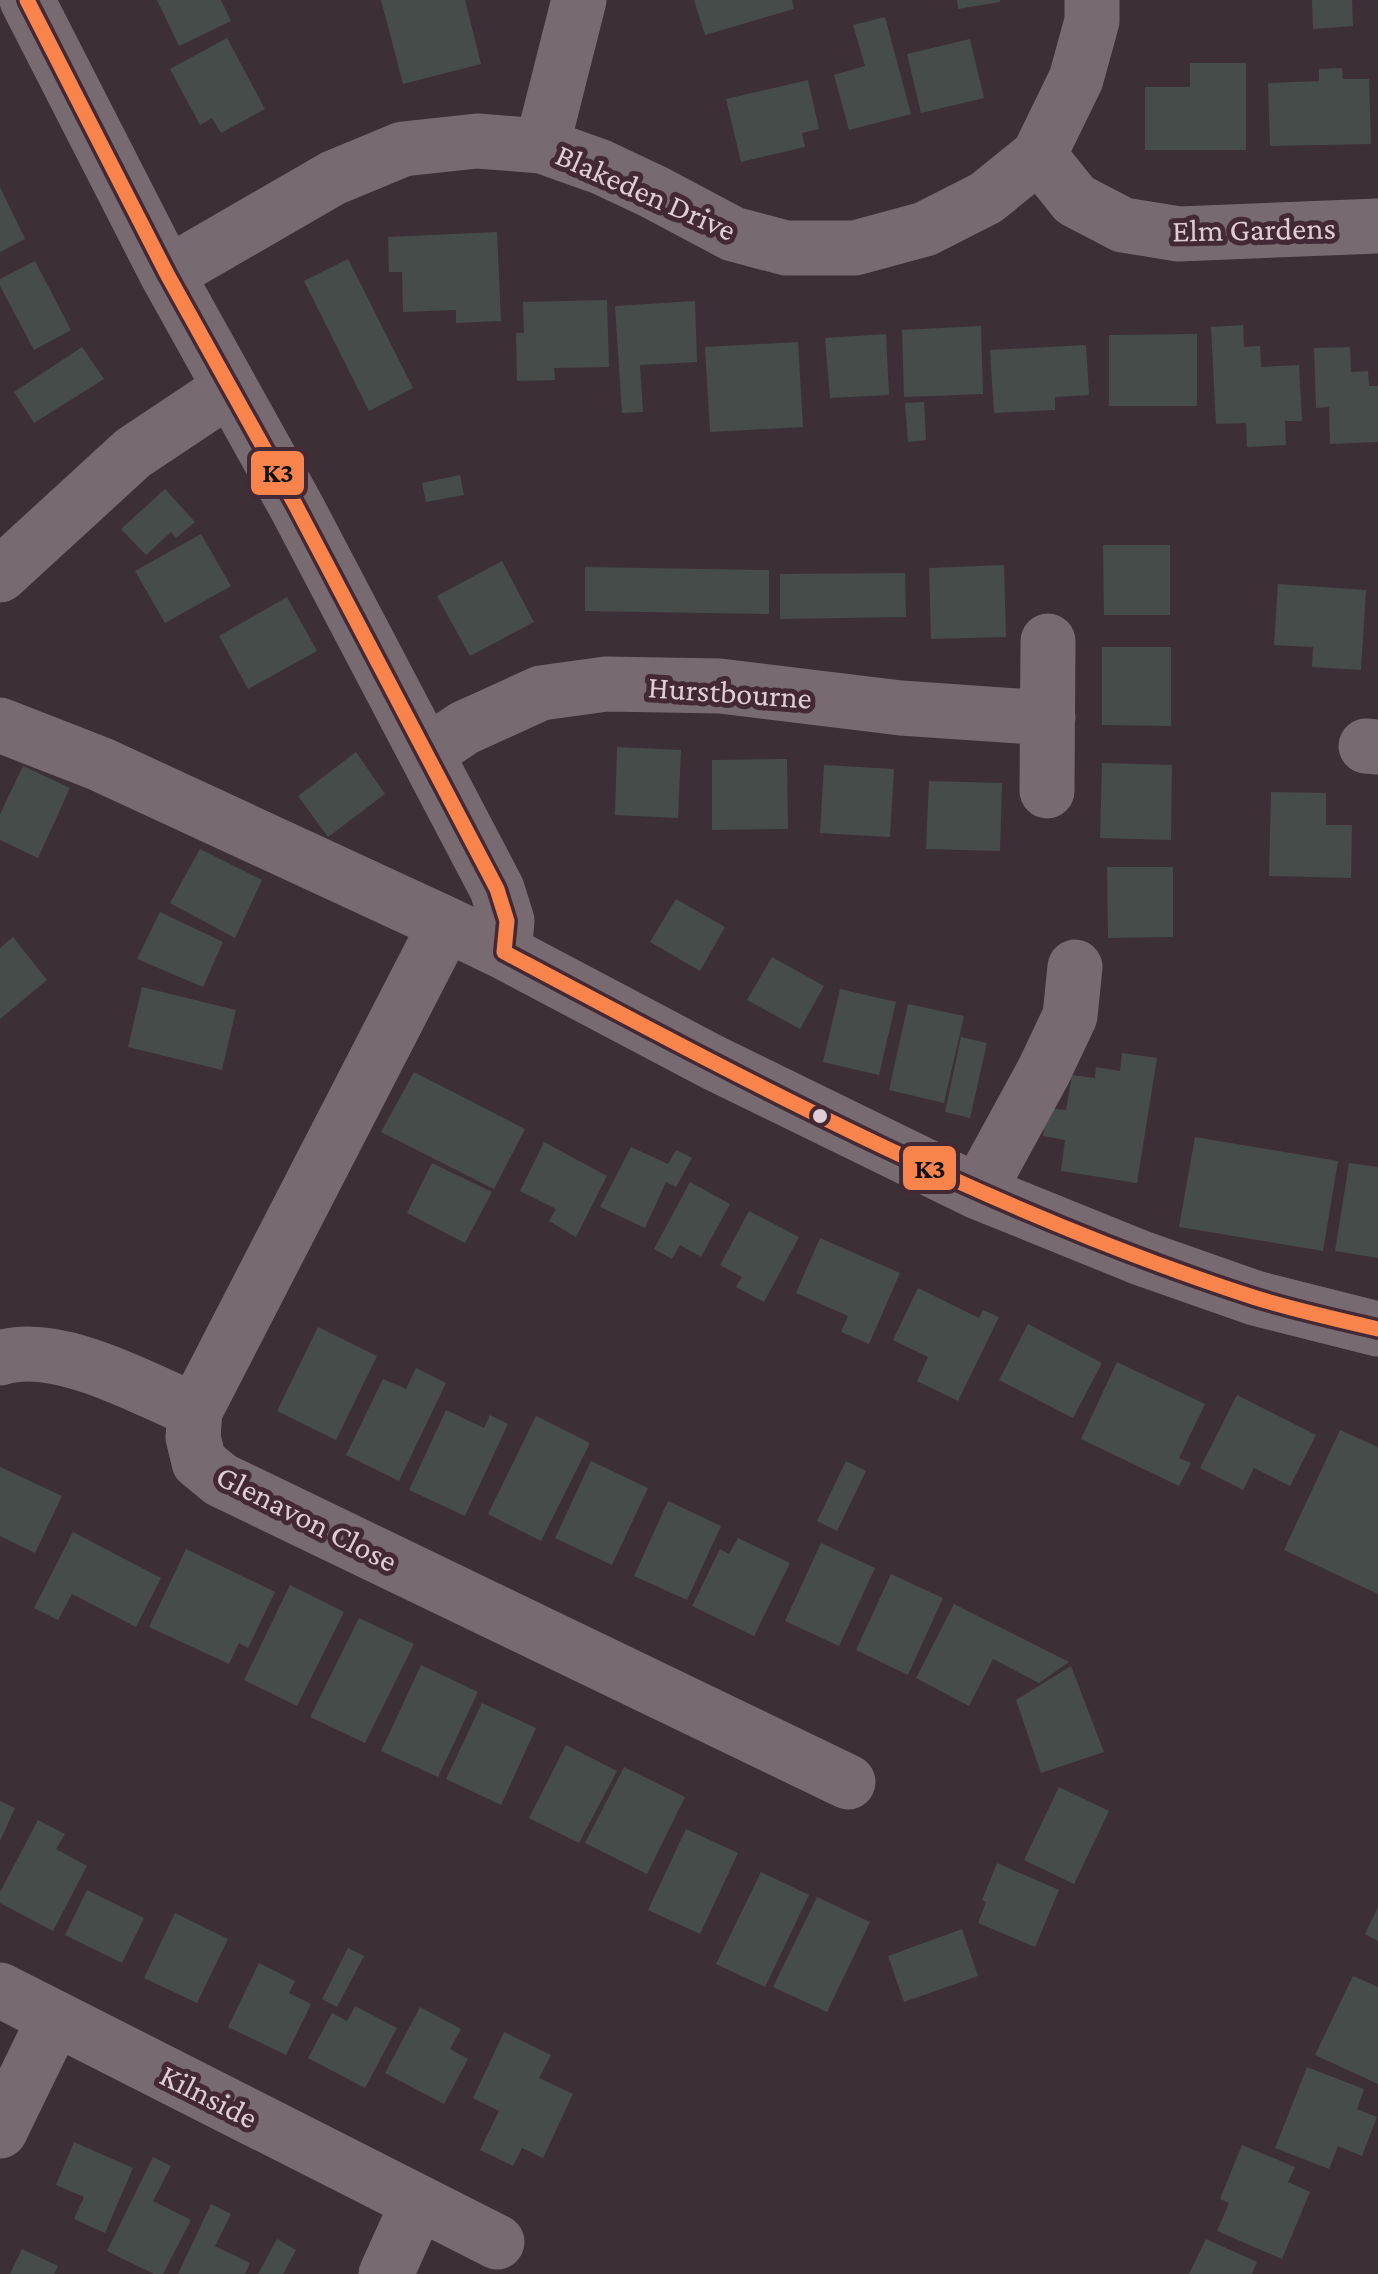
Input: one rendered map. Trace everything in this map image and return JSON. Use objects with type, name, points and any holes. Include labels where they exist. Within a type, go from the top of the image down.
[{"type":"street","points":[[27,0],[167,274],[296,506],[497,889],[507,920],[504,952]]},
{"type":"street","name":"Blakeden Drive","points":[[542,146],[579,0]]},
{"type":"street","name":"Blakeden Drive","points":[[167,274],[333,178],[403,150],[477,141],[542,146],[601,167],[733,234],[786,248],[855,248],[925,228],[986,198],[1039,155],[1076,79],[1092,21],[1092,0]]},
{"type":"street","name":"Elm Gardens","points":[[1039,155],[1075,200],[1123,225],[1179,234],[1378,226]]},
{"type":"street","points":[[0,575],[133,452],[230,389]]},
{"type":"street","points":[[1048,642],[1048,791]]},
{"type":"street","name":"Hurstbourne","points":[[427,754],[464,728],[541,694],[606,684],[720,686],[901,708],[1048,718]]},
{"type":"street","points":[[0,724],[100,764],[446,924],[712,1062],[978,1192],[1141,1258],[1255,1298],[1378,1329]]},
{"type":"street","points":[[0,1358],[11,1354],[60,1358],[104,1370],[195,1411],[446,924]]},
{"type":"street","points":[[978,1192],[1070,1016],[1074,967]]},
{"type":"street","name":"Glenavon Close","points":[[195,1411],[193,1437],[200,1462],[221,1480],[848,1782]]},
{"type":"street","name":"Kilnside","points":[[0,1990],[497,2242]]},
{"type":"street","points":[[0,2131],[55,2018]]},
{"type":"street","points":[[386,2274],[418,2203]]},
{"type":"building","points":[[157,0],[221,0],[231,21],[179,46]]},
{"type":"building","points":[[381,0],[465,0],[481,64],[403,84]]},
{"type":"building","points":[[694,0],[792,0],[794,9],[705,35]]},
{"type":"building","points":[[957,0],[1000,0],[1000,2],[958,9]]},
{"type":"building","points":[[1312,0],[1352,0],[1353,26],[1313,29]]},
{"type":"building","points":[[885,17],[911,114],[849,130],[834,75],[865,66],[853,25]]},
{"type":"building","points":[[227,38],[265,109],[221,133],[212,118],[200,125],[170,69]]},
{"type":"building","points":[[970,39],[984,98],[921,113],[907,54]]},
{"type":"building","points":[[1190,63],[1246,63],[1246,150],[1145,150],[1145,87],[1190,87]]},
{"type":"building","points":[[1342,68],[1343,79],[1369,79],[1371,144],[1270,146],[1268,83],[1319,81],[1319,69]]},
{"type":"building","points":[[808,80],[819,129],[802,133],[805,147],[741,162],[726,99]]},
{"type":"building","points":[[0,187],[25,239],[0,252]]},
{"type":"building","points":[[497,232],[501,321],[456,323],[456,310],[403,312],[402,272],[389,272],[388,237]]},
{"type":"building","points":[[348,259],[413,388],[369,411],[304,281]]},
{"type":"building","points":[[35,261],[71,330],[34,350],[0,286],[0,279]]},
{"type":"building","points":[[607,300],[609,367],[554,368],[555,380],[517,381],[516,333],[524,333],[523,302]]},
{"type":"building","points":[[695,301],[697,362],[640,365],[643,412],[622,413],[615,306]]},
{"type":"building","points":[[1243,325],[1244,347],[1260,346],[1261,367],[1299,365],[1302,421],[1285,421],[1286,445],[1247,447],[1246,423],[1216,424],[1211,327]]},
{"type":"building","points":[[981,326],[983,394],[904,397],[902,330]]},
{"type":"building","points":[[886,334],[889,395],[830,398],[825,338]]},
{"type":"building","points":[[1197,334],[1197,406],[1109,406],[1109,335]]},
{"type":"building","points":[[798,342],[803,427],[710,432],[705,347]]},
{"type":"building","points":[[1086,345],[1089,395],[1055,397],[1055,410],[994,413],[990,350]]},
{"type":"building","points":[[82,347],[104,379],[34,423],[14,392]]},
{"type":"building","points":[[1350,347],[1351,372],[1368,371],[1369,386],[1378,386],[1378,442],[1330,444],[1329,407],[1316,408],[1314,348]]},
{"type":"building","points":[[924,402],[926,440],[908,442],[905,403]]},
{"type":"building","points":[[460,475],[464,495],[426,502],[422,483]]},
{"type":"building","points":[[165,489],[195,522],[176,538],[171,532],[146,555],[121,529]]},
{"type":"building","points":[[201,534],[231,586],[165,623],[135,571]]},
{"type":"building","points":[[1103,545],[1170,545],[1170,615],[1104,615]]},
{"type":"building","points":[[502,561],[534,622],[470,656],[437,596]]},
{"type":"building","points":[[1004,565],[1006,637],[931,639],[929,568]]},
{"type":"building","points":[[585,567],[769,570],[769,614],[585,611]]},
{"type":"building","points":[[905,573],[906,617],[780,619],[780,574]]},
{"type":"building","points":[[1278,584],[1366,590],[1361,670],[1312,667],[1313,647],[1274,645]]},
{"type":"building","points":[[287,597],[317,651],[248,689],[219,636]]},
{"type":"building","points":[[1102,647],[1171,647],[1171,726],[1102,725]]},
{"type":"building","points":[[617,747],[681,750],[678,818],[615,815]]},
{"type":"building","points":[[356,752],[385,794],[328,837],[298,796]]},
{"type":"building","points":[[787,759],[788,829],[712,830],[712,760]]},
{"type":"building","points":[[1102,763],[1172,765],[1171,840],[1100,838]]},
{"type":"building","points":[[824,765],[894,769],[890,837],[820,833]]},
{"type":"building","points":[[23,766],[70,788],[38,858],[0,840],[0,814]]},
{"type":"building","points":[[929,781],[1002,783],[1000,851],[926,849]]},
{"type":"building","points":[[1271,792],[1326,793],[1326,825],[1352,825],[1351,878],[1269,876]]},
{"type":"building","points":[[200,849],[262,880],[235,938],[170,903]]},
{"type":"building","points":[[1107,867],[1173,867],[1173,937],[1108,938]]},
{"type":"building","points":[[676,899],[725,927],[700,971],[650,942]]},
{"type":"building","points":[[160,912],[223,942],[203,987],[137,959]]},
{"type":"building","points":[[13,937],[47,980],[0,1019],[0,948]]},
{"type":"building","points":[[772,957],[824,986],[800,1029],[747,1000]]},
{"type":"building","points":[[142,987],[236,1010],[222,1070],[128,1047]]},
{"type":"building","points":[[840,989],[896,1002],[879,1075],[823,1062]]},
{"type":"building","points":[[908,1004],[964,1016],[944,1103],[889,1090]]},
{"type":"building","points":[[961,1037],[987,1043],[970,1118],[945,1112]]},
{"type":"building","points":[[1122,1053],[1157,1058],[1137,1183],[1061,1171],[1065,1140],[1043,1136],[1047,1108],[1066,1110],[1072,1075],[1095,1078],[1096,1067],[1120,1071]]},
{"type":"building","points":[[414,1072],[525,1129],[494,1189],[381,1132]]},
{"type":"building","points":[[1195,1137],[1338,1161],[1323,1251],[1179,1227]]},
{"type":"building","points":[[544,1142],[607,1176],[576,1237],[549,1221],[556,1209],[520,1191]]},
{"type":"building","points":[[631,1147],[668,1164],[676,1150],[692,1158],[676,1187],[666,1182],[645,1228],[600,1207]]},
{"type":"building","points":[[432,1163],[492,1192],[465,1243],[407,1213]]},
{"type":"building","points":[[1349,1163],[1378,1167],[1378,1258],[1335,1251]]},
{"type":"building","points":[[690,1182],[730,1204],[701,1257],[680,1245],[672,1259],[654,1249]]},
{"type":"building","points":[[749,1211],[799,1237],[764,1302],[736,1287],[742,1277],[720,1265]]},
{"type":"building","points":[[820,1238],[900,1273],[869,1344],[841,1332],[848,1316],[796,1293]]},
{"type":"building","points":[[918,1288],[979,1318],[983,1310],[999,1317],[958,1401],[917,1381],[928,1357],[893,1340]]},
{"type":"building","points":[[1028,1324],[1102,1363],[1073,1418],[999,1380]]},
{"type":"building","points":[[318,1327],[377,1356],[336,1440],[277,1411]]},
{"type":"building","points":[[1117,1362],[1205,1404],[1179,1458],[1191,1463],[1179,1486],[1081,1439]]},
{"type":"building","points":[[416,1368],[446,1383],[399,1481],[346,1455],[383,1379],[406,1389]]},
{"type":"building","points":[[1237,1395],[1316,1435],[1290,1486],[1254,1468],[1243,1490],[1200,1468]]},
{"type":"building","points":[[446,1410],[484,1428],[490,1415],[508,1424],[465,1516],[409,1490]]},
{"type":"building","points":[[536,1416],[590,1443],[541,1541],[488,1514]]},
{"type":"building","points":[[1340,1430],[1378,1447],[1378,1594],[1284,1550]]},
{"type":"building","points":[[591,1461],[648,1488],[612,1565],[555,1538]]},
{"type":"building","points":[[846,1461],[866,1471],[837,1531],[817,1521]]},
{"type":"building","points":[[0,1467],[62,1496],[35,1553],[0,1536]]},
{"type":"building","points":[[668,1501],[721,1526],[687,1600],[634,1576]]},
{"type":"building","points":[[73,1532],[161,1578],[136,1627],[72,1594],[58,1620],[34,1608]]},
{"type":"building","points":[[738,1538],[790,1563],[754,1636],[692,1606],[720,1549],[729,1554]]},
{"type":"building","points":[[821,1543],[875,1568],[839,1646],[785,1621]]},
{"type":"building","points":[[186,1549],[275,1592],[248,1648],[239,1643],[229,1664],[149,1627]]},
{"type":"building","points":[[891,1574],[943,1598],[908,1675],[856,1650]]},
{"type":"building","points":[[290,1585],[344,1612],[297,1706],[244,1680]]},
{"type":"building","points":[[954,1604],[1069,1662],[1039,1683],[993,1659],[969,1706],[916,1678]]},
{"type":"building","points":[[359,1618],[414,1644],[365,1743],[310,1717]]},
{"type":"building","points":[[421,1665],[478,1692],[438,1777],[381,1751]]},
{"type":"building","points":[[1071,1666],[1104,1752],[1041,1773],[1016,1700]]},
{"type":"building","points":[[482,1703],[536,1728],[501,1805],[446,1779]]},
{"type":"building","points":[[566,1745],[617,1771],[579,1843],[529,1818]]},
{"type":"building","points":[[624,1767],[685,1797],[647,1874],[585,1843]]},
{"type":"building","points":[[1059,1787],[1109,1811],[1074,1884],[1024,1860]]},
{"type":"building","points":[[0,1801],[15,1808],[0,1841]]},
{"type":"building","points":[[38,1820],[65,1834],[56,1849],[87,1866],[53,1931],[0,1903],[0,1892]]},
{"type":"building","points":[[686,1829],[738,1853],[700,1934],[648,1910]]},
{"type":"building","points":[[997,1863],[1059,1890],[1035,1947],[978,1923],[986,1902],[982,1900]]},
{"type":"building","points":[[761,1872],[809,1895],[765,1987],[716,1964]]},
{"type":"building","points":[[87,1890],[144,1918],[122,1963],[65,1935]]},
{"type":"building","points":[[817,1897],[870,1922],[827,2012],[773,1987]]},
{"type":"building","points":[[1378,1907],[1378,1941],[1365,1934]]},
{"type":"building","points":[[175,1913],[228,1939],[197,2003],[144,1978]]},
{"type":"building","points":[[962,1929],[978,1976],[904,2002],[888,1956]]},
{"type":"building","points":[[348,1948],[364,1956],[337,2007],[322,1999]]},
{"type":"building","points":[[259,1963],[295,1981],[289,1993],[311,2004],[286,2055],[228,2027]]},
{"type":"building","points":[[1353,1976],[1378,1987],[1378,2084],[1315,2055]]},
{"type":"building","points":[[355,2006],[397,2028],[365,2088],[308,2058],[332,2013],[347,2021]]},
{"type":"building","points":[[420,2007],[461,2029],[450,2049],[468,2059],[444,2104],[385,2073]]},
{"type":"building","points":[[504,2032],[551,2055],[539,2078],[573,2094],[543,2158],[522,2148],[513,2166],[480,2150],[499,2111],[473,2098]]},
{"type":"building","points":[[1307,2067],[1364,2089],[1357,2109],[1377,2117],[1362,2156],[1338,2146],[1329,2169],[1275,2148]]},
{"type":"building","points":[[74,2142],[133,2168],[105,2233],[74,2219],[84,2197],[56,2185]]},
{"type":"building","points":[[1242,2145],[1295,2167],[1288,2182],[1310,2192],[1282,2259],[1217,2231],[1229,2203],[1220,2199]]},
{"type":"building","points":[[153,2157],[171,2166],[153,2201],[191,2220],[163,2274],[154,2274],[107,2251]]},
{"type":"building","points":[[211,2204],[231,2214],[215,2246],[250,2263],[245,2274],[178,2274]]},
{"type":"building","points":[[277,2239],[296,2250],[283,2274],[258,2274]]},
{"type":"building","points":[[1206,2239],[1257,2262],[1252,2274],[1189,2274]]},
{"type":"building","points":[[22,2249],[58,2266],[54,2274],[10,2274]]},
{"type":"transit line","name":"K3","points":[[27,0],[167,274],[296,506],[497,889],[507,921],[504,952]]},
{"type":"transit line","name":"K3","points":[[504,952],[871,1141],[1059,1225],[1253,1297],[1378,1329]]}]
